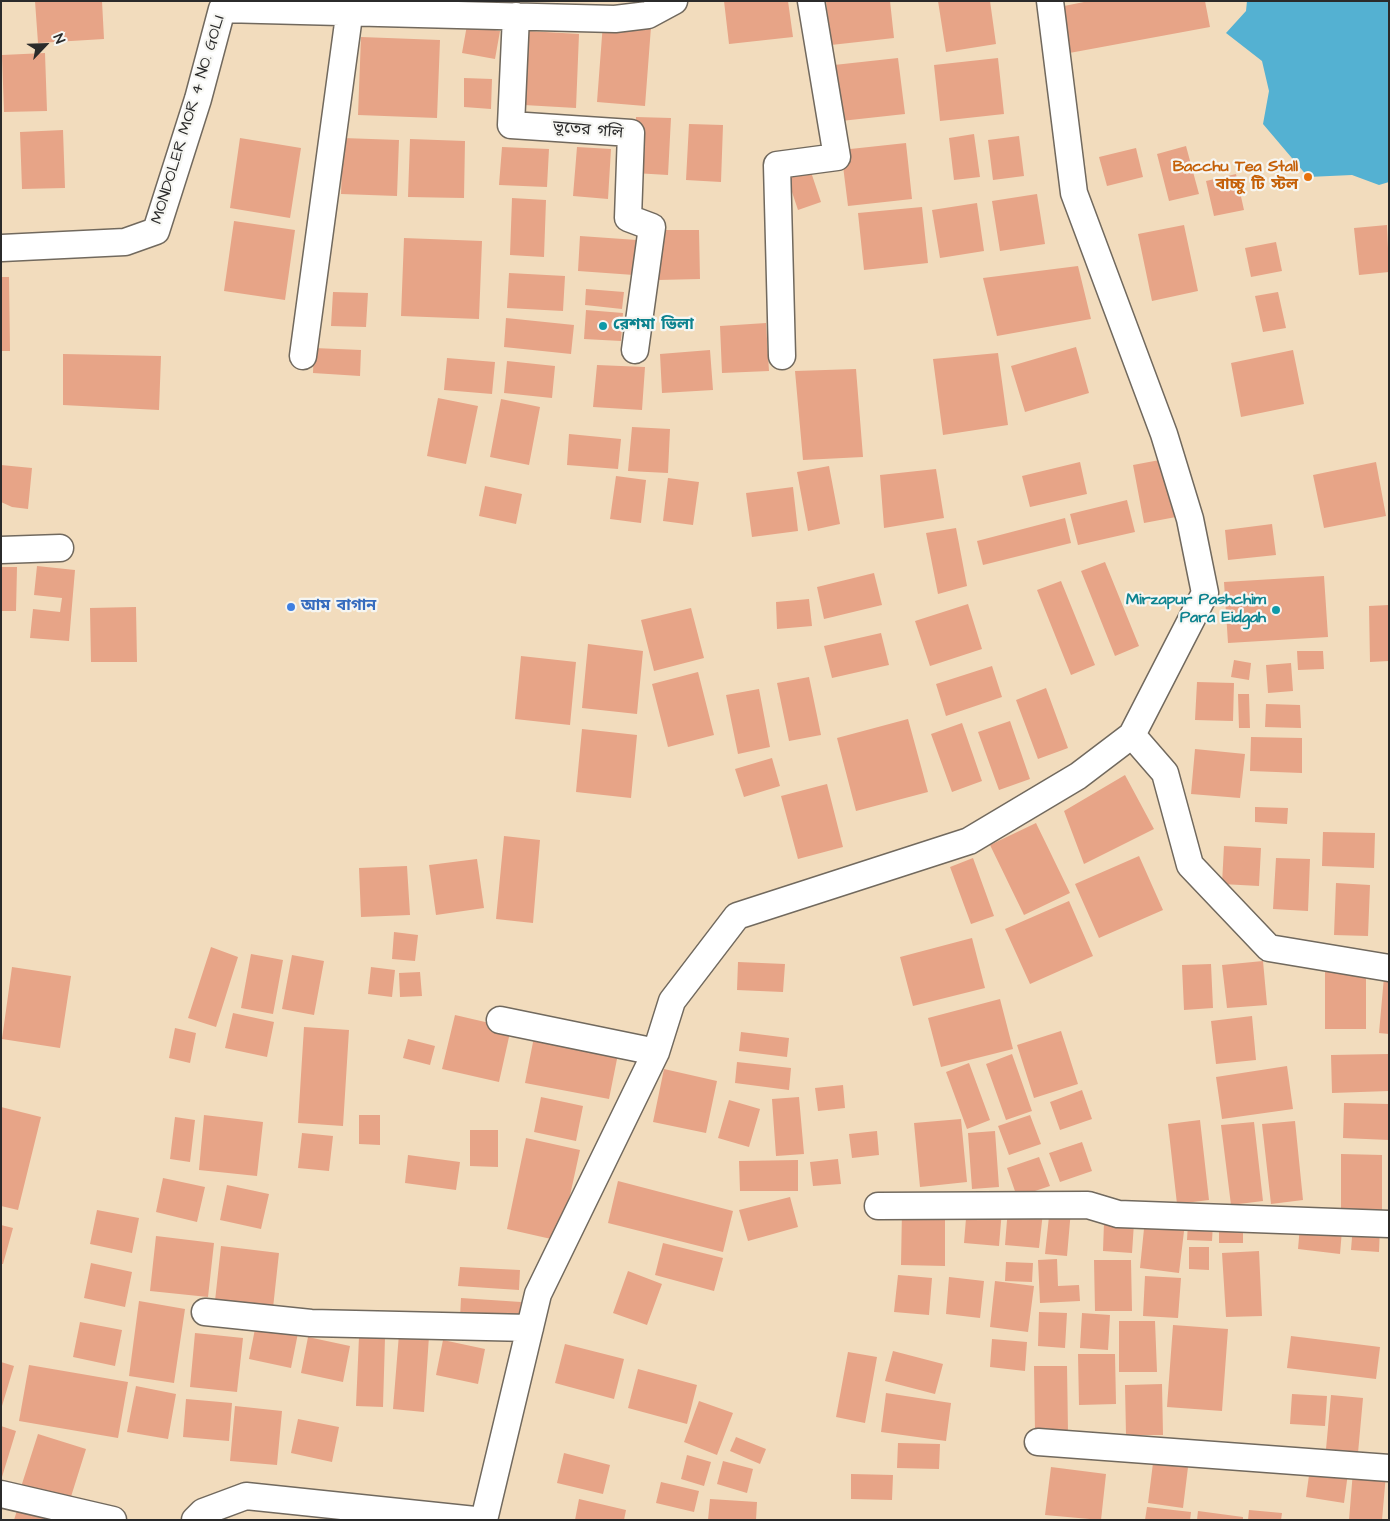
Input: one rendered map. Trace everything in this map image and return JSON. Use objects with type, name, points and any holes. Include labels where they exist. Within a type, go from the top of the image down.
[{"type":"street","name":"MONDOLER MOR 4 NO. GOLI","points":[[2,248],[125,242],[156,231],[198,99],[222,8],[350,6],[516,16],[615,19],[648,15],[674,1]]},
{"type":"street","points":[[782,356],[777,165],[837,157],[811,1]]},
{"type":"street","points":[[484,1520],[538,1294],[656,1052],[672,1001],[737,916],[969,841],[1078,776],[1132,735],[1205,593],[1190,519],[1164,434],[1074,193],[1050,1]]},
{"type":"street","points":[[303,356],[350,6]]},
{"type":"street","name":"ভূতের গলি","points":[[516,16],[511,125],[631,133],[628,218],[652,227],[635,350]]},
{"type":"street","points":[[1,550],[60,548]]},
{"type":"street","points":[[1132,735],[1165,773],[1190,865],[1269,948],[1389,968]]},
{"type":"street","points":[[500,1020],[656,1052]]},
{"type":"street","points":[[878,1206],[1088,1205],[1118,1214],[1389,1224]]},
{"type":"street","points":[[205,1312],[311,1323],[530,1328]]},
{"type":"street","points":[[1038,1442],[1389,1468]]},
{"type":"street","points":[[1,1494],[113,1520]]},
{"type":"street","points":[[195,1520],[202,1512],[246,1496],[475,1520]]},
{"type":"water","points":[[1247,1],[1389,1],[1389,182],[1379,185],[1352,175],[1308,177],[1263,124],[1269,91],[1262,61],[1226,33],[1246,11]]},
{"type":"building","points":[[35,1],[102,1],[104,39],[38,43]]},
{"type":"building","points":[[724,1],[788,1],[793,37],[729,44]]},
{"type":"building","points":[[826,1],[890,1],[894,38],[831,45]]},
{"type":"building","points":[[938,1],[990,1],[996,44],[946,52]]},
{"type":"building","points":[[1089,1],[1205,1],[1210,27],[1064,54],[1064,6]]},
{"type":"building","points":[[603,23],[651,27],[645,106],[597,102]]},
{"type":"building","points":[[467,25],[500,31],[495,59],[462,53]]},
{"type":"building","points":[[528,31],[579,34],[576,108],[524,105]]},
{"type":"building","points":[[361,37],[440,40],[437,118],[358,115]]},
{"type":"building","points":[[45,53],[47,111],[4,112],[2,55]]},
{"type":"building","points":[[898,58],[905,114],[841,121],[834,65]]},
{"type":"building","points":[[998,58],[1004,114],[940,121],[934,65]]},
{"type":"building","points":[[464,78],[492,79],[491,109],[464,107]]},
{"type":"building","points":[[636,117],[671,118],[668,175],[634,173]]},
{"type":"building","points":[[689,124],[723,125],[721,182],[686,180]]},
{"type":"building","points":[[63,130],[65,188],[22,189],[20,132]]},
{"type":"building","points":[[974,134],[980,177],[954,180],[949,138]]},
{"type":"building","points":[[1019,136],[1024,176],[993,180],[988,140]]},
{"type":"building","points":[[240,138],[301,148],[290,218],[230,208]]},
{"type":"building","points":[[343,138],[399,140],[397,196],[341,194]]},
{"type":"building","points":[[410,139],[465,141],[464,198],[408,197]]},
{"type":"building","points":[[906,143],[912,199],[848,206],[841,150]]},
{"type":"building","points":[[1186,146],[1199,194],[1169,201],[1157,154]]},
{"type":"building","points":[[502,147],[549,149],[547,187],[499,185]]},
{"type":"building","points":[[577,147],[611,149],[608,199],[573,196]]},
{"type":"building","points":[[1136,148],[1143,177],[1107,186],[1099,157]]},
{"type":"building","points":[[810,169],[821,202],[798,210],[787,177]]},
{"type":"building","points":[[1236,174],[1244,210],[1214,216],[1206,181]]},
{"type":"building","points":[[1037,194],[1045,244],[1000,251],[992,201]]},
{"type":"building","points":[[512,198],[546,200],[544,257],[510,255]]},
{"type":"building","points":[[977,203],[984,251],[940,258],[932,210]]},
{"type":"building","points":[[922,207],[928,263],[864,270],[858,213]]},
{"type":"building","points":[[234,221],[295,230],[285,300],[224,291]]},
{"type":"building","points":[[1184,225],[1198,291],[1152,301],[1138,234]]},
{"type":"building","points":[[1387,225],[1389,272],[1359,275],[1354,228]]},
{"type":"building","points":[[657,230],[699,230],[700,279],[658,280]]},
{"type":"building","points":[[580,236],[637,240],[634,275],[578,271]]},
{"type":"building","points":[[404,238],[482,241],[479,319],[401,316]]},
{"type":"building","points":[[1276,242],[1282,271],[1251,277],[1245,248]]},
{"type":"building","points":[[1078,266],[1091,319],[997,336],[983,278]]},
{"type":"building","points":[[509,273],[565,276],[563,311],[507,308]]},
{"type":"building","points":[[1,277],[9,277],[10,351],[1,351]]},
{"type":"building","points":[[586,289],[624,292],[622,309],[585,305]]},
{"type":"building","points":[[333,292],[368,293],[366,327],[331,326]]},
{"type":"building","points":[[1278,292],[1286,328],[1263,332],[1255,296]]},
{"type":"building","name":"রেশমা ভিলা","points":[[586,310],[623,313],[621,341],[584,339]]},
{"type":"building","points":[[506,318],[574,325],[571,354],[504,347]]},
{"type":"building","points":[[766,323],[769,371],[722,373],[720,326]]},
{"type":"building","points":[[1076,347],[1089,393],[1025,412],[1011,366]]},
{"type":"building","points":[[314,348],[361,350],[360,376],[313,373]]},
{"type":"building","points":[[710,350],[713,390],[662,393],[660,354]]},
{"type":"building","points":[[1293,350],[1304,404],[1241,417],[1231,363]]},
{"type":"building","points":[[998,353],[1008,425],[943,435],[933,359]]},
{"type":"building","points":[[63,354],[161,356],[159,410],[63,405]]},
{"type":"building","points":[[447,358],[495,362],[492,394],[444,390]]},
{"type":"building","points":[[507,361],[555,366],[552,398],[504,393]]},
{"type":"building","points":[[597,365],[645,367],[642,410],[593,407]]},
{"type":"building","points":[[856,369],[863,457],[803,460],[795,371]]},
{"type":"building","points":[[438,398],[478,406],[466,464],[427,456]]},
{"type":"building","points":[[501,399],[540,407],[529,465],[490,457]]},
{"type":"building","points":[[632,427],[670,429],[668,473],[628,471]]},
{"type":"building","points":[[569,434],[621,439],[618,469],[567,465]]},
{"type":"building","points":[[1165,459],[1176,517],[1144,523],[1133,465]]},
{"type":"building","points":[[1080,462],[1087,494],[1030,507],[1022,476]]},
{"type":"building","points":[[1376,462],[1386,516],[1324,528],[1313,475]]},
{"type":"building","points":[[1,465],[32,468],[28,509],[12,507],[1,502]]},
{"type":"building","points":[[829,466],[840,524],[808,531],[797,472]]},
{"type":"building","points":[[936,469],[944,518],[884,528],[880,475]]},
{"type":"building","points":[[616,476],[646,480],[641,523],[610,519]]},
{"type":"building","points":[[668,478],[699,482],[693,525],[663,521]]},
{"type":"building","points":[[485,486],[522,494],[516,524],[479,516]]},
{"type":"building","points":[[793,487],[798,531],[752,537],[746,493]]},
{"type":"building","points":[[1127,500],[1135,532],[1078,545],[1070,514]]},
{"type":"building","points":[[1065,518],[1071,543],[983,565],[977,541]]},
{"type":"building","points":[[1272,524],[1276,555],[1228,560],[1225,530]]},
{"type":"building","points":[[956,528],[967,586],[938,594],[926,533]]},
{"type":"building","points":[[1105,562],[1139,646],[1115,656],[1081,571]]},
{"type":"building","points":[[37,566],[75,570],[69,641],[30,638],[33,609],[60,612],[62,598],[34,595]]},
{"type":"building","points":[[1,567],[17,567],[16,611],[1,611]]},
{"type":"building","points":[[874,573],[882,605],[824,619],[817,587]]},
{"type":"building","name":"Mirzapur Pashchim Para Eidgah","points":[[1324,576],[1328,637],[1228,643],[1224,582]]},
{"type":"building","points":[[1061,581],[1095,665],[1071,675],[1037,590]]},
{"type":"building","points":[[809,599],[812,626],[777,629],[776,602]]},
{"type":"building","points":[[968,604],[982,649],[930,666],[915,621]]},
{"type":"building","points":[[1389,605],[1389,661],[1370,662],[1369,606]]},
{"type":"building","points":[[136,607],[137,662],[91,662],[90,608]]},
{"type":"building","points":[[691,608],[704,658],[654,671],[641,620]]},
{"type":"building","points":[[881,633],[889,665],[832,678],[824,646]]},
{"type":"building","points":[[588,644],[643,651],[637,714],[582,708]]},
{"type":"building","points":[[1297,651],[1323,651],[1324,669],[1298,670]]},
{"type":"building","points":[[521,656],[576,662],[570,725],[515,719]]},
{"type":"building","points":[[1234,660],[1251,663],[1249,680],[1231,677]]},
{"type":"building","points":[[1291,663],[1293,691],[1268,693],[1266,665]]},
{"type":"building","points":[[992,666],[1002,697],[946,716],[936,684]]},
{"type":"building","points":[[698,672],[714,735],[668,747],[652,684]]},
{"type":"building","points":[[809,677],[821,735],[789,741],[777,683]]},
{"type":"building","points":[[1197,682],[1234,683],[1233,721],[1195,720]]},
{"type":"building","points":[[1046,688],[1068,748],[1038,759],[1016,700]]},
{"type":"building","points":[[759,689],[770,747],[738,754],[726,695]]},
{"type":"building","points":[[1238,694],[1249,694],[1250,728],[1239,728]]},
{"type":"building","points":[[1266,704],[1300,705],[1301,728],[1265,727]]},
{"type":"building","points":[[908,719],[928,792],[856,811],[837,738]]},
{"type":"building","points":[[1010,721],[1030,779],[999,790],[978,732]]},
{"type":"building","points":[[962,723],[982,781],[952,792],[931,734]]},
{"type":"building","points":[[582,729],[637,735],[631,798],[576,792]]},
{"type":"building","points":[[1251,737],[1302,738],[1302,773],[1250,771]]},
{"type":"building","points":[[1195,749],[1245,754],[1240,798],[1191,794]]},
{"type":"building","points":[[772,758],[780,786],[744,797],[735,769]]},
{"type":"building","points":[[1125,775],[1154,829],[1084,864],[1064,811]]},
{"type":"building","points":[[827,784],[843,847],[798,859],[781,796]]},
{"type":"building","points":[[1255,807],[1288,808],[1287,824],[1255,822]]},
{"type":"building","points":[[1036,823],[1070,893],[1024,915],[990,845]]},
{"type":"building","points":[[1323,832],[1375,833],[1374,868],[1322,866]]},
{"type":"building","points":[[504,836],[540,840],[533,923],[496,919]]},
{"type":"building","points":[[1224,846],[1261,848],[1259,886],[1222,884]]},
{"type":"building","points":[[1139,856],[1163,910],[1099,938],[1075,884]]},
{"type":"building","points":[[973,858],[994,916],[971,924],[950,867]]},
{"type":"building","points":[[1276,858],[1310,859],[1308,911],[1273,909]]},
{"type":"building","points":[[477,859],[484,908],[436,915],[429,865]]},
{"type":"building","points":[[407,866],[410,915],[361,917],[359,868]]},
{"type":"building","points":[[1336,883],[1370,885],[1368,936],[1334,935]]},
{"type":"building","points":[[1069,901],[1093,956],[1030,984],[1005,929]]},
{"type":"building","points":[[394,932],[418,935],[415,961],[392,959]]},
{"type":"building","points":[[972,938],[985,988],[913,1006],[900,957]]},
{"type":"building","points":[[211,947],[238,957],[216,1027],[188,1018]]},
{"type":"building","points":[[251,954],[283,960],[273,1014],[241,1008]]},
{"type":"building","points":[[292,955],[324,961],[314,1015],[282,1009]]},
{"type":"building","points":[[1263,961],[1267,1005],[1227,1008],[1222,965]]},
{"type":"building","points":[[738,962],[785,964],[783,992],[737,990]]},
{"type":"building","points":[[1211,964],[1213,1008],[1184,1010],[1182,965]]},
{"type":"building","points":[[12,967],[71,976],[60,1048],[2,1039]]},
{"type":"building","points":[[371,967],[395,970],[392,997],[368,994]]},
{"type":"building","points":[[420,972],[422,996],[400,997],[399,973]]},
{"type":"building","points":[[1325,972],[1366,972],[1366,1029],[1325,1029]]},
{"type":"building","points":[[1384,977],[1389,977],[1389,1034],[1379,1033]]},
{"type":"building","points":[[1000,999],[1013,1049],[941,1067],[928,1018]]},
{"type":"building","points":[[233,1013],[274,1022],[267,1057],[225,1048]]},
{"type":"building","points":[[455,1015],[511,1028],[499,1082],[442,1069]]},
{"type":"building","points":[[1252,1016],[1256,1060],[1216,1064],[1211,1021]]},
{"type":"building","points":[[304,1027],[349,1030],[343,1126],[298,1123]]},
{"type":"building","points":[[175,1028],[196,1033],[190,1063],[169,1058]]},
{"type":"building","points":[[1061,1031],[1078,1084],[1034,1098],[1017,1045]]},
{"type":"building","points":[[741,1032],[789,1038],[787,1057],[739,1051]]},
{"type":"building","points":[[534,1037],[618,1054],[609,1099],[525,1083]]},
{"type":"building","points":[[408,1039],[435,1046],[430,1065],[403,1058]]},
{"type":"building","points":[[1012,1054],[1032,1111],[1006,1120],[986,1064]]},
{"type":"building","points":[[1389,1054],[1389,1091],[1332,1093],[1331,1055]]},
{"type":"building","points":[[737,1062],[791,1068],[789,1090],[735,1083]]},
{"type":"building","points":[[969,1063],[990,1120],[967,1129],[946,1072]]},
{"type":"building","points":[[1287,1066],[1293,1109],[1222,1119],[1216,1077]]},
{"type":"building","points":[[664,1069],[717,1081],[706,1133],[653,1122]]},
{"type":"building","points":[[843,1085],[845,1108],[818,1111],[815,1088]]},
{"type":"building","points":[[1082,1090],[1092,1119],[1060,1130],[1050,1102]]},
{"type":"building","points":[[541,1097],[583,1106],[576,1141],[534,1132]]},
{"type":"building","points":[[799,1097],[804,1154],[776,1156],[772,1099]]},
{"type":"building","points":[[729,1100],[760,1109],[749,1147],[718,1138]]},
{"type":"building","points":[[1344,1103],[1389,1104],[1389,1140],[1343,1138]]},
{"type":"building","points":[[1,1107],[41,1117],[18,1210],[1,1206]]},
{"type":"building","points":[[204,1115],[263,1122],[257,1176],[199,1170]]},
{"type":"building","points":[[359,1115],[380,1115],[380,1145],[359,1144]]},
{"type":"building","points":[[1030,1115],[1041,1144],[1009,1155],[998,1126]]},
{"type":"building","points":[[175,1117],[195,1120],[190,1162],[170,1159]]},
{"type":"building","points":[[961,1119],[967,1182],[920,1187],[914,1123]]},
{"type":"building","points":[[1200,1120],[1209,1200],[1177,1204],[1168,1124]]},
{"type":"building","points":[[1295,1121],[1303,1200],[1271,1204],[1262,1124]]},
{"type":"building","points":[[1254,1122],[1263,1201],[1231,1205],[1221,1125]]},
{"type":"building","points":[[470,1130],[498,1130],[498,1167],[470,1166]]},
{"type":"building","points":[[877,1131],[879,1155],[852,1158],[849,1134]]},
{"type":"building","points":[[995,1131],[999,1187],[972,1189],[968,1133]]},
{"type":"building","points":[[302,1133],[333,1136],[329,1171],[298,1168]]},
{"type":"building","points":[[526,1138],[580,1150],[560,1241],[507,1229]]},
{"type":"building","points":[[1082,1142],[1092,1171],[1060,1182],[1049,1153]]},
{"type":"building","points":[[1341,1154],[1382,1155],[1382,1211],[1341,1211]]},
{"type":"building","points":[[408,1155],[460,1162],[456,1190],[405,1183]]},
{"type":"building","points":[[1039,1157],[1050,1186],[1017,1197],[1007,1168]]},
{"type":"building","points":[[838,1159],[841,1184],[813,1186],[810,1162]]},
{"type":"building","points":[[798,1160],[798,1191],[740,1191],[739,1161]]},
{"type":"building","points":[[163,1178],[205,1187],[197,1222],[156,1212]]},
{"type":"building","points":[[618,1181],[733,1211],[723,1252],[608,1223]]},
{"type":"building","points":[[227,1185],[269,1194],[261,1229],[220,1220]]},
{"type":"building","points":[[790,1197],[798,1227],[748,1241],[739,1210]]},
{"type":"building","points":[[967,1206],[1002,1210],[999,1246],[964,1243]]},
{"type":"building","points":[[1050,1207],[1071,1210],[1067,1256],[1045,1254]]},
{"type":"building","points":[[1008,1208],[1043,1212],[1039,1248],[1005,1245]]},
{"type":"building","points":[[97,1210],[139,1218],[132,1253],[90,1244]]},
{"type":"building","points":[[902,1210],[945,1211],[945,1266],[901,1265]]},
{"type":"building","points":[[1145,1219],[1185,1223],[1179,1273],[1140,1268]]},
{"type":"building","points":[[1104,1222],[1134,1223],[1132,1253],[1103,1251]]},
{"type":"building","points":[[1188,1223],[1213,1223],[1212,1241],[1187,1240]]},
{"type":"building","points":[[1219,1223],[1243,1223],[1243,1243],[1219,1243]]},
{"type":"building","points":[[1,1225],[13,1228],[3,1264],[1,1264]]},
{"type":"building","points":[[1353,1225],[1380,1226],[1379,1252],[1351,1250]]},
{"type":"building","points":[[1300,1226],[1342,1230],[1340,1254],[1298,1249]]},
{"type":"building","points":[[156,1236],[214,1243],[208,1297],[150,1291]]},
{"type":"building","points":[[663,1243],[723,1258],[714,1291],[655,1275]]},
{"type":"building","points":[[221,1246],[279,1253],[273,1308],[215,1301]]},
{"type":"building","points":[[1189,1247],[1209,1247],[1209,1270],[1189,1269]]},
{"type":"building","points":[[1259,1251],[1262,1316],[1226,1317],[1222,1253]]},
{"type":"building","points":[[1057,1259],[1058,1286],[1079,1285],[1080,1301],[1040,1303],[1038,1260]]},
{"type":"building","points":[[1094,1260],[1131,1260],[1132,1311],[1095,1311]]},
{"type":"building","points":[[1006,1262],[1033,1263],[1032,1282],[1005,1281]]},
{"type":"building","points":[[91,1263],[132,1272],[125,1307],[84,1298]]},
{"type":"building","points":[[460,1267],[520,1270],[519,1290],[458,1286]]},
{"type":"building","points":[[628,1271],[662,1284],[647,1325],[613,1313]]},
{"type":"building","points":[[898,1275],[932,1278],[929,1315],[894,1312]]},
{"type":"building","points":[[1145,1276],[1181,1278],[1178,1318],[1143,1316]]},
{"type":"building","points":[[949,1277],[984,1281],[980,1318],[946,1314]]},
{"type":"building","points":[[995,1281],[1034,1286],[1028,1332],[990,1327]]},
{"type":"building","points":[[461,1298],[521,1302],[520,1321],[460,1318]]},
{"type":"building","points":[[139,1301],[185,1309],[174,1383],[129,1376]]},
{"type":"building","points":[[1039,1312],[1067,1313],[1065,1348],[1038,1346]]},
{"type":"building","points":[[1082,1313],[1110,1315],[1108,1350],[1080,1348]]},
{"type":"building","points":[[1119,1321],[1155,1321],[1157,1372],[1119,1372]]},
{"type":"building","points":[[80,1322],[122,1330],[115,1366],[73,1357]]},
{"type":"building","points":[[256,1324],[298,1333],[291,1368],[249,1359]]},
{"type":"building","points":[[1173,1325],[1228,1329],[1222,1411],[1167,1407]]},
{"type":"building","points":[[195,1333],[243,1338],[237,1392],[190,1387]]},
{"type":"building","points":[[399,1334],[429,1336],[424,1412],[393,1409]]},
{"type":"building","points":[[1291,1336],[1380,1347],[1376,1379],[1287,1368]]},
{"type":"building","points":[[308,1337],[350,1346],[343,1382],[301,1373]]},
{"type":"building","points":[[359,1337],[385,1338],[383,1407],[356,1406]]},
{"type":"building","points":[[992,1339],[1027,1342],[1025,1371],[990,1367]]},
{"type":"building","points":[[443,1340],[485,1349],[478,1384],[436,1375]]},
{"type":"building","points":[[565,1344],[624,1359],[614,1399],[555,1383]]},
{"type":"building","points":[[893,1351],[943,1364],[935,1394],[885,1381]]},
{"type":"building","points":[[848,1352],[877,1357],[865,1423],[836,1417]]},
{"type":"building","points":[[1078,1354],[1115,1354],[1116,1404],[1079,1405]]},
{"type":"building","points":[[1,1362],[14,1366],[2,1406],[1,1406]]},
{"type":"building","points":[[29,1365],[128,1382],[118,1438],[19,1421]]},
{"type":"building","points":[[1034,1366],[1067,1366],[1068,1432],[1035,1432]]},
{"type":"building","points":[[638,1369],[697,1385],[687,1424],[628,1408]]},
{"type":"building","points":[[1162,1384],[1163,1435],[1126,1435],[1125,1385]]},
{"type":"building","points":[[136,1386],[176,1394],[168,1439],[127,1432]]},
{"type":"building","points":[[886,1393],[951,1403],[946,1441],[881,1432]]},
{"type":"building","points":[[1292,1394],[1327,1396],[1325,1426],[1290,1424]]},
{"type":"building","points":[[1331,1395],[1363,1398],[1358,1453],[1326,1449]]},
{"type":"building","points":[[186,1399],[232,1403],[229,1441],[183,1437]]},
{"type":"building","points":[[699,1401],[733,1413],[717,1455],[684,1442]]},
{"type":"building","points":[[235,1406],[282,1411],[277,1465],[230,1461]]},
{"type":"building","points":[[298,1419],[339,1427],[332,1462],[291,1453]]},
{"type":"building","points":[[1,1426],[16,1431],[2,1477],[1,1476]]},
{"type":"building","points":[[38,1434],[86,1449],[69,1503],[21,1487]]},
{"type":"building","points":[[736,1437],[766,1449],[760,1464],[730,1451]]},
{"type":"building","points":[[898,1443],[940,1444],[939,1469],[897,1468]]},
{"type":"building","points":[[564,1453],[610,1465],[603,1494],[557,1483]]},
{"type":"building","points":[[687,1455],[711,1462],[704,1486],[681,1479]]},
{"type":"building","points":[[1154,1455],[1189,1459],[1183,1508],[1148,1503]]},
{"type":"building","points":[[723,1461],[753,1469],[747,1493],[717,1484]]},
{"type":"building","points":[[1051,1467],[1106,1474],[1101,1520],[1045,1515]]},
{"type":"building","points":[[1310,1468],[1348,1473],[1344,1503],[1306,1497]]},
{"type":"building","points":[[1353,1471],[1386,1474],[1382,1520],[1349,1520]]},
{"type":"building","points":[[851,1474],[893,1475],[892,1500],[851,1499]]},
{"type":"building","points":[[661,1482],[699,1491],[694,1512],[656,1503]]},
{"type":"building","points":[[579,1499],[626,1510],[624,1520],[575,1520]]},
{"type":"building","points":[[710,1499],[757,1502],[756,1520],[708,1520]]},
{"type":"building","points":[[19,1504],[67,1520],[14,1520]]},
{"type":"building","points":[[1147,1507],[1191,1512],[1190,1520],[1145,1520]]},
{"type":"building","points":[[1249,1510],[1282,1513],[1281,1520],[1248,1520]]},
{"type":"building","points":[[1198,1511],[1243,1517],[1243,1520],[1197,1520]]},
{"type":"place","name":"Bacchu Tea Stall বাচ্চু টি স্টল","points":[[1308,177]]},
{"type":"place","name":"রেশমা ভিলা","points":[[603,326]]},
{"type":"place","name":"আম বাগান","points":[[291,607]]},
{"type":"place","name":"Mirzapur Pashchim Para Eidgah","points":[[1276,610]]}]
